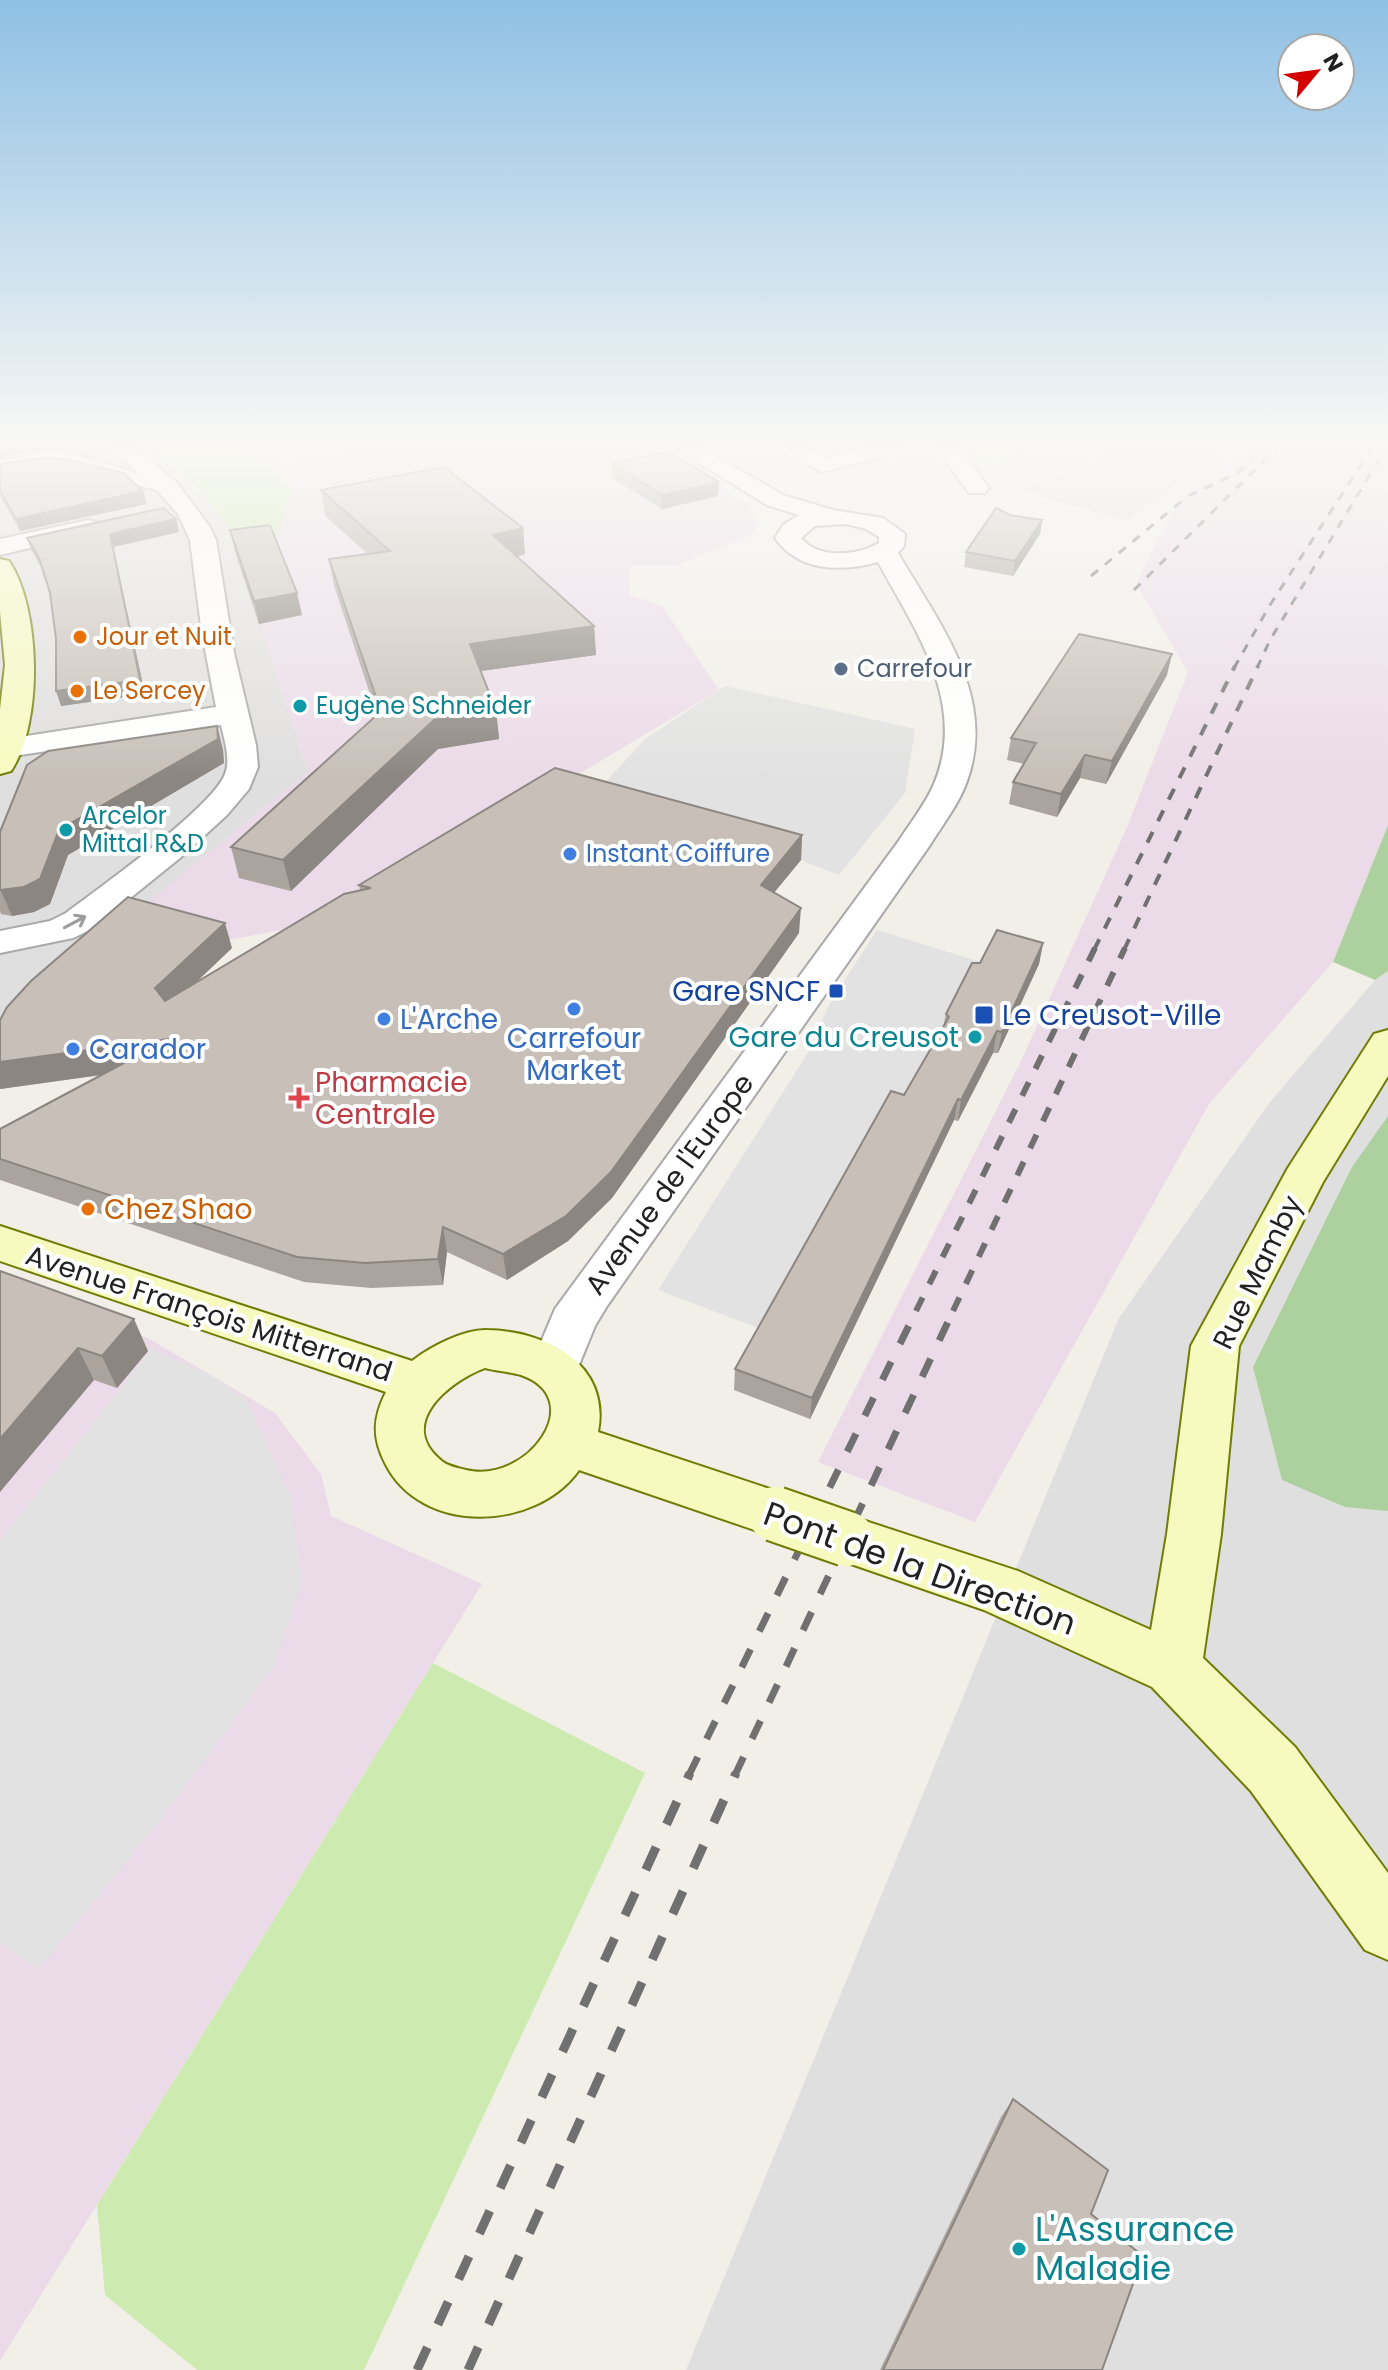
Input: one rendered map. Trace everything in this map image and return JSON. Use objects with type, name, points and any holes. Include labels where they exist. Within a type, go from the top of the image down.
[{"type":"main road","points":[[0,567],[14,606],[10,644],[19,693],[2,754]]},
{"type":"main road","name":"Rue Mamby","points":[[1173,1668],[1194,1534],[1215,1346],[1303,1179],[1388,1043]]},
{"type":"main road","name":"Avenue François Mitterrand","points":[[0,1243],[418,1383]]},
{"type":"main road","points":[[485,1349],[535,1355],[555,1368],[569,1383],[577,1403],[577,1424],[592,1452],[556,1466],[534,1482],[479,1496],[452,1492],[429,1481],[412,1465],[402,1446],[400,1424],[406,1402],[418,1383],[437,1367],[460,1355],[485,1349]]},
{"type":"main road","name":"Pont de la Direction","points":[[592,1452],[998,1589],[1173,1668],[1273,1769],[1388,1927]]},
{"type":"street","points":[[0,942],[60,930],[79,921],[181,839],[230,792],[241,775],[243,760],[232,714],[206,559]]},
{"type":"street","points":[[829,559],[851,559]]},
{"type":"street","name":"Avenue de l'Europe","points":[[555,1368],[572,1322],[590,1293],[913,845],[953,776],[961,727],[955,684],[942,647],[888,559]]},
{"type":"street","points":[[844,560],[905,590]]},
{"type":"street","points":[[2,754],[232,714]]},
{"type":"shaded area","points":[[0,559],[240,559],[308,772],[0,1023]]},
{"type":"shaded area","points":[[240,559],[693,559],[674,566],[630,566],[630,595],[663,607],[719,690],[335,920],[227,940],[126,920],[308,772]]},
{"type":"shaded area","points":[[1149,559],[1388,559],[1388,825],[1333,962],[1209,1104],[975,1522],[818,1462],[1021,1061],[1127,827],[1188,672],[1136,584]]},
{"type":"shaded area","points":[[725,686],[915,729],[905,793],[839,875],[801,860],[588,801],[644,740]]},
{"type":"shaded area","points":[[877,930],[987,964],[946,1038],[870,1144],[858,1147],[863,1156],[766,1331],[658,1290],[809,1051],[830,1003]]},
{"type":"shaded area","points":[[1388,971],[1388,2370],[686,2370],[1119,1318],[1270,1102],[1375,980]]},
{"type":"shaded area","points":[[0,1284],[148,1338],[275,1413],[321,1474],[331,1516],[482,1584],[0,2361]]},
{"type":"shaded area","points":[[152,1349],[210,1375],[247,1401],[290,1495],[302,1581],[274,1666],[158,1823],[38,1970],[0,1942],[0,1540]]},
{"type":"green space","points":[[1388,825],[1388,971],[1375,980],[1333,962]]},
{"type":"green space","points":[[1388,1116],[1388,1511],[1345,1507],[1282,1480],[1253,1367],[1352,1167]]},
{"type":"green space","points":[[433,1663],[645,1773],[364,2370],[197,2370],[105,2295],[97,2205]]},
{"type":"building","points":[[39,559],[115,559],[140,680],[56,691],[56,639],[50,593]]},
{"type":"building","points":[[240,559],[283,559],[297,593],[254,601]]},
{"type":"building","points":[[329,559],[519,559],[594,626],[470,644],[496,710],[434,720],[283,860],[231,847],[378,714],[372,694],[375,694]]},
{"type":"building","points":[[1079,634],[1172,654],[1112,761],[1085,755],[1061,794],[1013,782],[1036,743],[1011,738]]},
{"type":"building","points":[[217,726],[218,739],[59,830],[40,879],[24,887],[0,890],[0,832],[27,765],[48,751]]},
{"type":"building","name":"L'Arche","points":[[555,768],[802,835],[761,885],[801,908],[611,1172],[566,1216],[503,1254],[443,1227],[438,1259],[365,1263],[297,1257],[0,1159],[0,1129],[169,1039],[0,1062],[0,1020],[7,1007],[31,981],[128,897],[225,923],[155,988],[165,1001],[344,894],[371,888],[359,885]]},
{"type":"building","points":[[997,930],[1043,943],[1002,1032],[997,1031],[961,1100],[958,1099],[812,1398],[735,1369],[891,1091],[904,1095],[949,1017],[946,1014],[972,963],[980,963]]},
{"type":"building","points":[[0,1271],[134,1319],[102,1356],[78,1348],[0,1439]]},
{"type":"building","name":"L'Assurance Maladie","points":[[1013,2099],[1108,2170],[1091,2214],[1143,2256],[1102,2370],[883,2370]]},
{"type":"railway","points":[[1091,576],[1112,559]]},
{"type":"railway","points":[[1134,590],[1166,559]]},
{"type":"railway","points":[[1234,668],[1300,559]]},
{"type":"railway","points":[[1257,668],[1270,640],[1319,559]]},
{"type":"railway","points":[[1124,950],[1258,666]]},
{"type":"railway","points":[[1094,950],[1234,668]]},
{"type":"railway","points":[[916,1311],[1095,948]]},
{"type":"railway","points":[[953,1311],[1125,948]]},
{"type":"railway","points":[[689,1775],[917,1309]]},
{"type":"railway","points":[[735,1775],[954,1309]]},
{"type":"railway","points":[[417,2370],[690,1773]]},
{"type":"railway","points":[[468,2370],[736,1773]]},
{"type":"place","name":"Jour et Nuit","points":[[80,637]]},
{"type":"place","name":"Carrefour","points":[[841,669]]},
{"type":"place","name":"Le Sercey","points":[[77,691]]},
{"type":"place","name":"Eugène Schneider","points":[[300,706]]},
{"type":"place","name":"Arcelor Mittal R&D","points":[[66,830]]},
{"type":"place","name":"Instant Coiffure","points":[[570,854]]},
{"type":"place","name":"Gare SNCF","points":[[836,991]]},
{"type":"place","name":"Carrefour Market","points":[[574,1009]]},
{"type":"place","name":"Le Creusot-Ville","points":[[984,1015]]},
{"type":"place","name":"L'Arche","points":[[384,1019]]},
{"type":"place","name":"Gare du Creusot","points":[[975,1037]]},
{"type":"place","name":"Carador","points":[[73,1049]]},
{"type":"place","name":"Pharmacie Centrale","points":[[299,1098]]},
{"type":"place","name":"Chez Shao","points":[[88,1209]]},
{"type":"place","name":"L'Assurance Maladie","points":[[1019,2249]]}]
